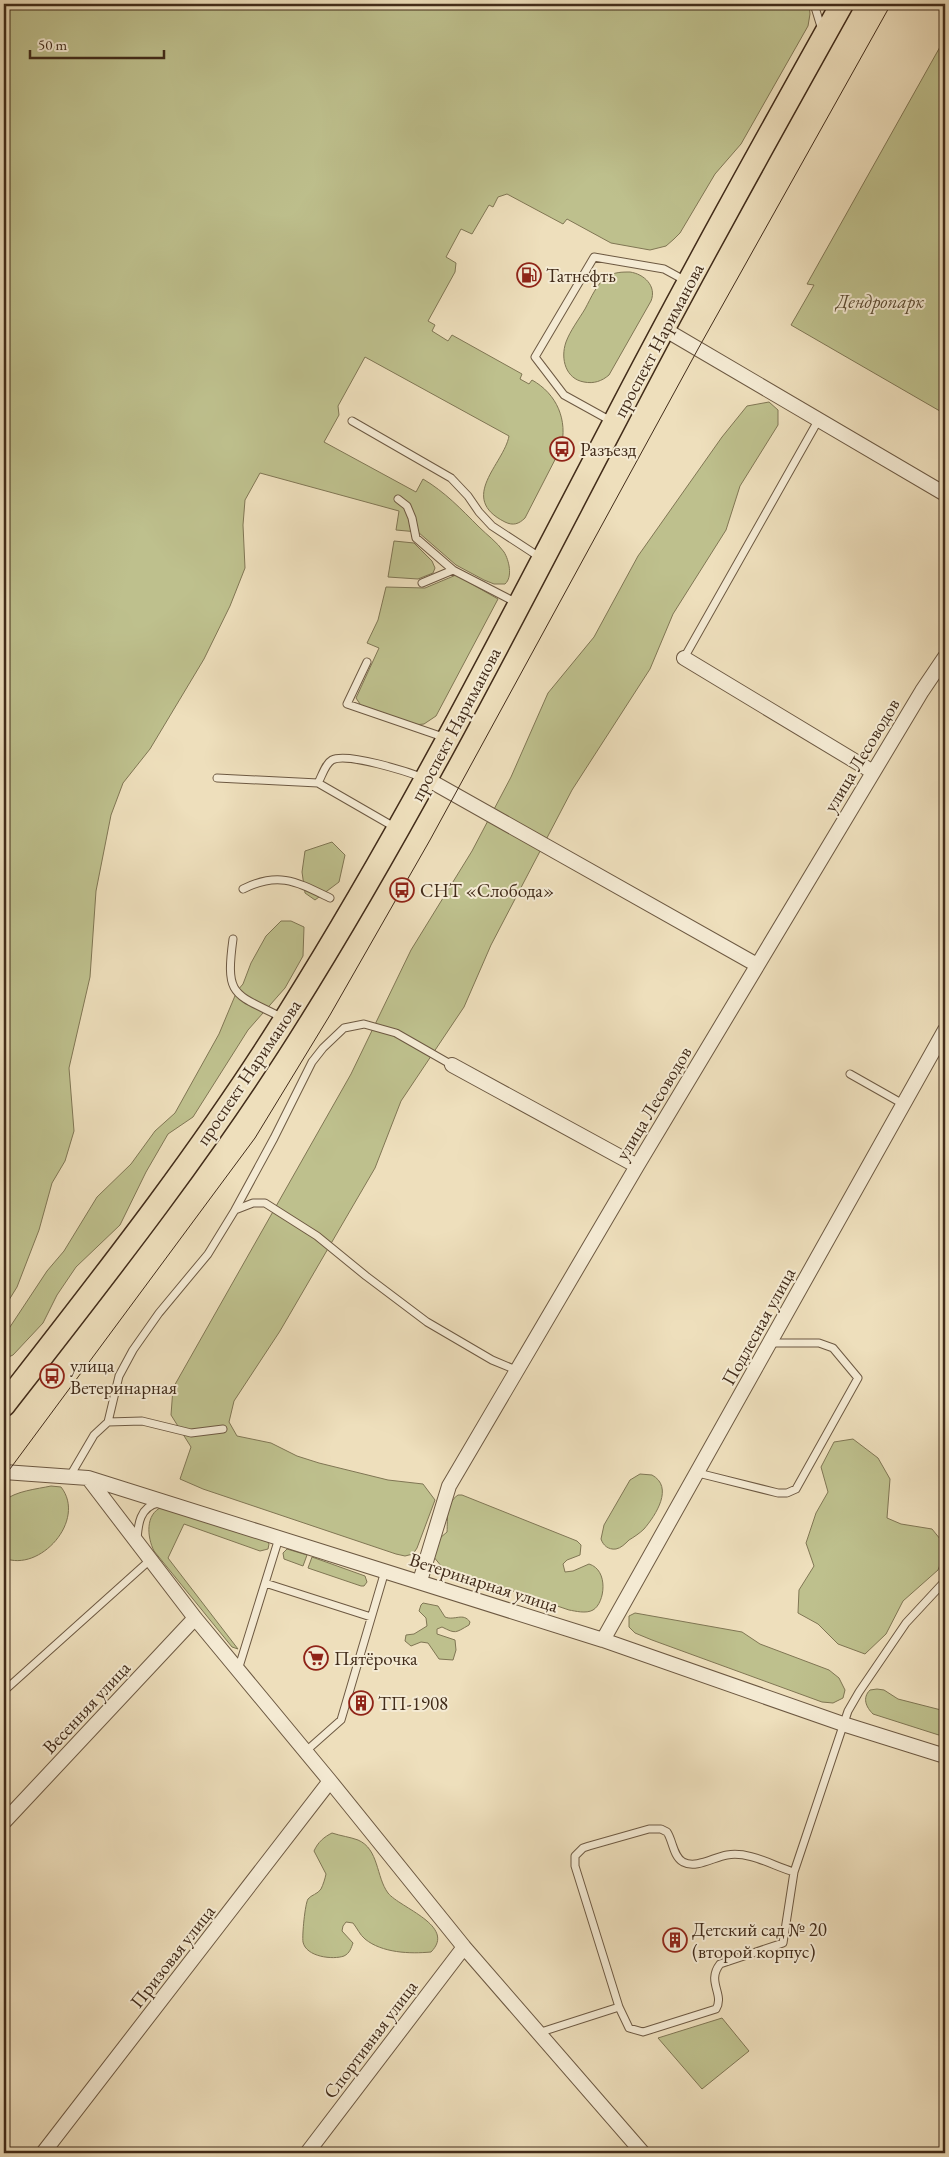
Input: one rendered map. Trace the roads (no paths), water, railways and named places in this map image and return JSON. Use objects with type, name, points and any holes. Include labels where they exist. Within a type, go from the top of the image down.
[{"type":"main road","name":"проспект Нариманова","points":[[4,1405],[149,1217],[286,1019],[347,919],[427,779],[614,422],[842,4]]},
{"type":"street","points":[[664,329],[945,494]]},
{"type":"street","name":"улица Лесоводов","points":[[420,1581],[450,1486],[516,1370],[757,965],[922,691],[945,657]]},
{"type":"street","points":[[684,658],[873,772]]},
{"type":"street","points":[[427,779],[757,965]]},
{"type":"street","name":"Подлесная улица","points":[[603,1640],[945,1030]]},
{"type":"street","points":[[452,1065],[637,1166]]},
{"type":"street","name":"Ветеринарная улица","points":[[4,1472],[88,1478],[603,1640],[843,1724],[945,1756]]},
{"type":"street","points":[[88,1478],[195,1618],[306,1751],[464,1947],[643,2153]]},
{"type":"street","name":"Весенняя улица","points":[[4,1822],[195,1618]]},
{"type":"street","name":"Призовая улица","points":[[43,2153],[330,1781]]},
{"type":"street","name":"Спортивная улица","points":[[307,2153],[464,1947]]},
{"type":"lane","points":[[814,4],[824,36]]},
{"type":"lane","points":[[614,422],[564,394],[535,357],[594,257],[664,269],[689,282]]},
{"type":"lane","points":[[684,658],[819,419]]},
{"type":"lane","points":[[352,422],[451,478],[492,526],[543,560]]},
{"type":"lane","points":[[398,499],[406,506],[412,518],[416,538],[452,570],[520,604]]},
{"type":"lane","points":[[422,583],[452,570]]},
{"type":"lane","points":[[366,662],[347,704],[448,739]]},
{"type":"lane","points":[[318,783],[332,760],[348,758],[402,770],[427,779]]},
{"type":"lane","points":[[217,778],[318,783],[398,829]]},
{"type":"lane","points":[[243,890],[256,883],[272,879],[296,881],[330,898]]},
{"type":"lane","points":[[233,939],[230,976],[233,987],[240,995],[286,1019]]},
{"type":"lane","points":[[69,1477],[94,1435],[108,1422],[119,1376],[133,1350],[159,1313],[208,1254],[235,1210],[274,1138],[312,1062],[323,1048],[344,1028],[364,1024],[396,1033],[452,1065]]},
{"type":"lane","points":[[850,1074],[903,1104]]},
{"type":"lane","points":[[235,1210],[253,1203],[265,1203],[317,1236],[427,1322],[492,1360],[516,1370]]},
{"type":"lane","points":[[698,1473],[778,1493],[787,1493],[796,1489],[858,1378],[833,1348],[820,1343],[769,1343]]},
{"type":"lane","points":[[108,1422],[142,1421],[191,1433],[223,1429]]},
{"type":"lane","points":[[137,1542],[138,1525],[142,1513],[150,1505],[165,1502]]},
{"type":"lane","points":[[238,1670],[279,1537]]},
{"type":"lane","points":[[4,1692],[150,1560]]},
{"type":"lane","points":[[306,1751],[341,1720],[385,1570]]},
{"type":"lane","points":[[794,1872],[756,1858],[738,1855],[727,1855],[697,1864],[684,1863],[678,1859],[667,1832],[656,1828],[589,1846],[578,1852],[575,1856],[575,1866],[619,2007],[628,2028],[639,2032],[714,2010],[719,2002],[714,1976],[720,1964],[782,1943],[794,1872],[843,1724],[859,1692],[906,1623],[945,1581]]},
{"type":"lane","points":[[265,1582],[371,1617]]},
{"type":"lane","points":[[538,2033],[619,2007]]},
{"type":"tram line","points":[[4,1477],[255,1138],[330,1015],[430,840],[698,349],[891,4]]},
{"type":"place","name":"Татнефть","points":[[529,275]]},
{"type":"place","name":"Разъезд","points":[[562,449]]},
{"type":"place","name":"СНТ «Слобода»","points":[[402,890]]},
{"type":"place","name":"улица Ветеринарная","points":[[52,1376]]},
{"type":"place","name":"Пятёрочка","points":[[316,1658]]},
{"type":"place","name":"ТП-1908","points":[[361,1703]]},
{"type":"place","name":"Детский сад № 20 (второй корпус)","points":[[675,1940]]},
{"type":"park label","name":"Дендропарк","points":[[880,301]]}]
